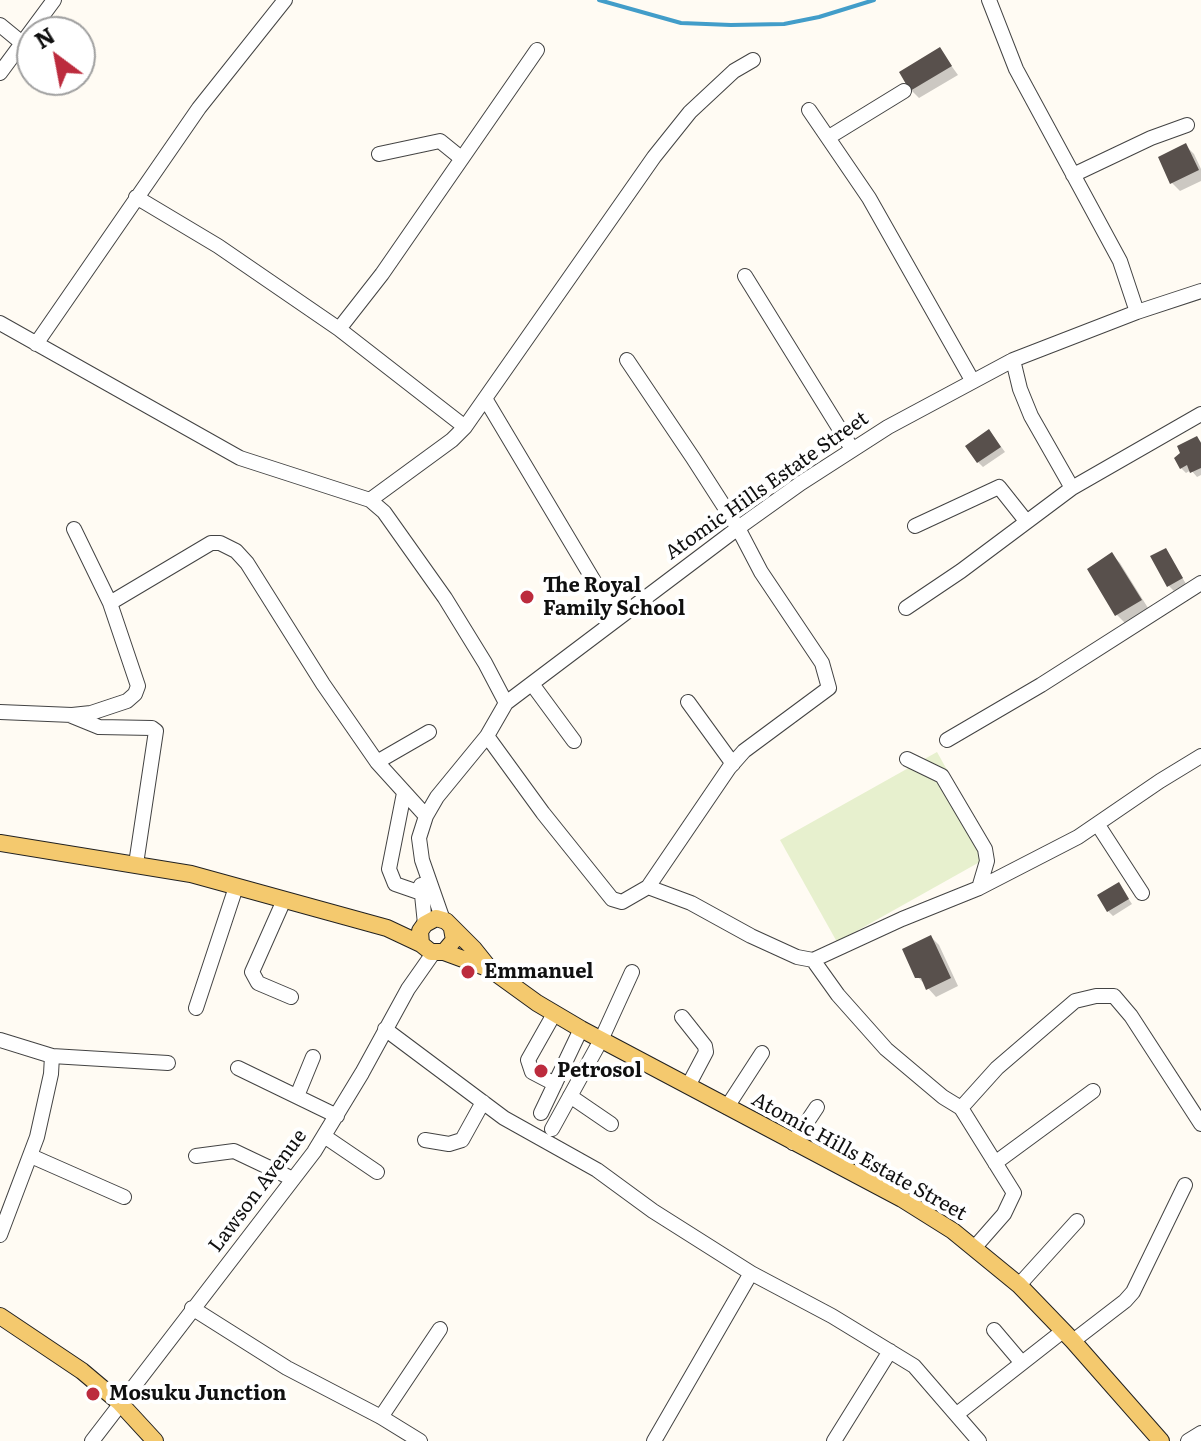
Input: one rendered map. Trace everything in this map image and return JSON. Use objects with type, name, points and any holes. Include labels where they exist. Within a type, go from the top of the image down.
[{"type":"main road","points":[[0,843],[191,874],[428,941],[452,945],[448,924],[433,919],[428,941]]},
{"type":"main road","name":"Atomic Hills Estate Street","points":[[448,924],[490,969]]},
{"type":"main road","name":"Atomic Hills Estate Street","points":[[428,941],[490,969],[554,1014],[902,1199],[975,1247],[1019,1285],[1068,1336],[1161,1441]]},
{"type":"main road","points":[[0,1316],[60,1354],[120,1403],[155,1441]]},
{"type":"street","points":[[36,344],[199,108],[285,0]]},
{"type":"street","points":[[989,0],[1016,69],[1120,261],[1137,312]]},
{"type":"street","points":[[0,25],[16,38]]},
{"type":"street","points":[[339,329],[382,274],[537,50]]},
{"type":"street","points":[[0,73],[16,51]]},
{"type":"street","points":[[370,500],[442,448],[465,427],[663,145],[690,112],[734,71],[753,60]]},
{"type":"street","points":[[829,137],[904,91]]},
{"type":"street","points":[[809,110],[869,198],[972,380]]},
{"type":"street","points":[[1073,175],[1151,138],[1187,125]]},
{"type":"street","points":[[379,154],[440,141],[461,158]]},
{"type":"street","points":[[136,197],[218,246],[339,329],[465,427]]},
{"type":"street","points":[[745,276],[852,449]]},
{"type":"street","name":"Atomic Hills Estate Street","points":[[428,941],[421,893],[419,838],[426,816],[451,776],[487,736],[506,703],[738,528],[852,449],[1013,360],[1201,291]]},
{"type":"street","points":[[0,323],[240,458],[370,500],[384,512],[445,598],[506,703]]},
{"type":"street","points":[[487,736],[543,813],[612,899],[622,902],[648,887],[744,751],[829,688],[822,663],[761,572],[738,528],[627,360]]},
{"type":"street","points":[[1013,360],[1031,416],[1072,488]]},
{"type":"street","points":[[486,400],[616,618]]},
{"type":"street","points":[[906,608],[1072,488],[1201,414]]},
{"type":"street","points":[[915,526],[999,487],[1026,521]]},
{"type":"street","points":[[0,712],[72,715],[104,710],[127,701],[135,694],[138,686],[110,603],[74,529]]},
{"type":"street","points":[[110,603],[204,546],[220,543],[228,546],[247,563],[323,684],[377,762],[426,816]]},
{"type":"street","points":[[947,740],[1198,589]]},
{"type":"street","points":[[532,684],[574,741]]},
{"type":"street","points":[[688,702],[733,764]]},
{"type":"street","points":[[72,715],[99,727],[152,728],[156,731],[136,864]]},
{"type":"street","points":[[377,762],[429,732]]},
{"type":"street","points":[[648,887],[691,903],[797,957],[813,960],[979,888],[1098,825],[1201,756]]},
{"type":"street","points":[[907,759],[942,776],[985,849],[987,861],[979,888]]},
{"type":"street","points":[[404,793],[389,869],[395,884],[421,893]]},
{"type":"street","points":[[1098,825],[1142,893]]},
{"type":"street","points":[[395,838],[419,838]]},
{"type":"street","name":"Atomic Hills Estate Street","points":[[422,860],[448,924]]},
{"type":"street","points":[[196,1008],[236,887]]},
{"type":"street","points":[[284,900],[252,972],[258,983],[291,997]]},
{"type":"street","name":"Lawson Avenue","points":[[92,1441],[324,1136],[408,989],[428,941]]},
{"type":"street","points":[[813,960],[838,995],[886,1049],[943,1097],[961,1108],[1014,1193],[1004,1214],[975,1247]]},
{"type":"street","points":[[552,1129],[601,1040],[632,972]]},
{"type":"street","points":[[961,1108],[997,1068],[1075,1001],[1114,996],[1131,1016],[1201,1124]]},
{"type":"street","points":[[554,1014],[528,1060],[532,1072],[555,1084]]},
{"type":"street","points":[[682,1017],[705,1046],[706,1052],[688,1086]]},
{"type":"street","points":[[385,1029],[504,1118],[597,1170],[653,1211],[751,1273],[832,1316],[914,1366],[979,1441]]},
{"type":"street","points":[[541,1113],[581,1029]]},
{"type":"street","points":[[0,1040],[52,1056],[168,1063]]},
{"type":"street","points":[[727,1107],[762,1053]]},
{"type":"street","points":[[0,1235],[31,1156],[45,1108],[52,1056]]},
{"type":"street","points":[[297,1096],[313,1057]]},
{"type":"street","points":[[238,1068],[337,1116]]},
{"type":"street","points":[[995,1163],[1093,1091]]},
{"type":"street","points":[[570,1096],[611,1124]]},
{"type":"street","points":[[425,1140],[449,1144],[462,1140],[483,1102]]},
{"type":"street","points":[[793,1143],[817,1107]]},
{"type":"street","points":[[324,1136],[377,1172]]},
{"type":"street","points":[[196,1156],[234,1151],[293,1179]]},
{"type":"street","points":[[31,1156],[124,1197]]},
{"type":"street","points":[[957,1414],[1022,1363],[1125,1301],[1133,1292],[1185,1185]]},
{"type":"street","points":[[1019,1285],[1077,1221]]},
{"type":"street","points":[[654,1441],[751,1273]]},
{"type":"street","points":[[192,1308],[287,1368],[420,1441]]},
{"type":"street","points":[[381,1417],[440,1329]]},
{"type":"street","points":[[994,1330],[1022,1363]]},
{"type":"street","points":[[834,1441],[890,1351]]},
{"type":"street","points":[[1188,1441],[1201,1433]]},
{"type":"green space","points":[[937,752],[994,854],[837,942],[780,840]]},
{"type":"building","points":[[940,47],[952,66],[910,91],[899,72]]},
{"type":"building","points":[[1186,143],[1199,170],[1170,184],[1158,157]]},
{"type":"building","points":[[989,429],[1001,447],[977,463],[965,446]]},
{"type":"building","points":[[1197,436],[1201,443],[1201,468],[1190,473],[1187,465],[1180,469],[1174,458],[1180,453],[1177,446]]},
{"type":"building","points":[[1166,548],[1183,578],[1167,587],[1150,556]]},
{"type":"building","points":[[1112,552],[1142,600],[1115,616],[1087,569]]},
{"type":"building","points":[[1119,882],[1129,899],[1107,912],[1097,895]]},
{"type":"building","points":[[931,935],[951,978],[926,990],[921,978],[915,978],[902,949]]},
{"type":"waterway","points":[[599,0],[681,23],[731,25],[784,24],[874,0]]},
{"type":"place","name":"The Royal Family School","points":[[527,597]]},
{"type":"place","name":"Emmanuel","points":[[468,972]]},
{"type":"place","name":"Petrosol","points":[[541,1071]]},
{"type":"place","name":"Mosuku Junction","points":[[93,1394]]}]
